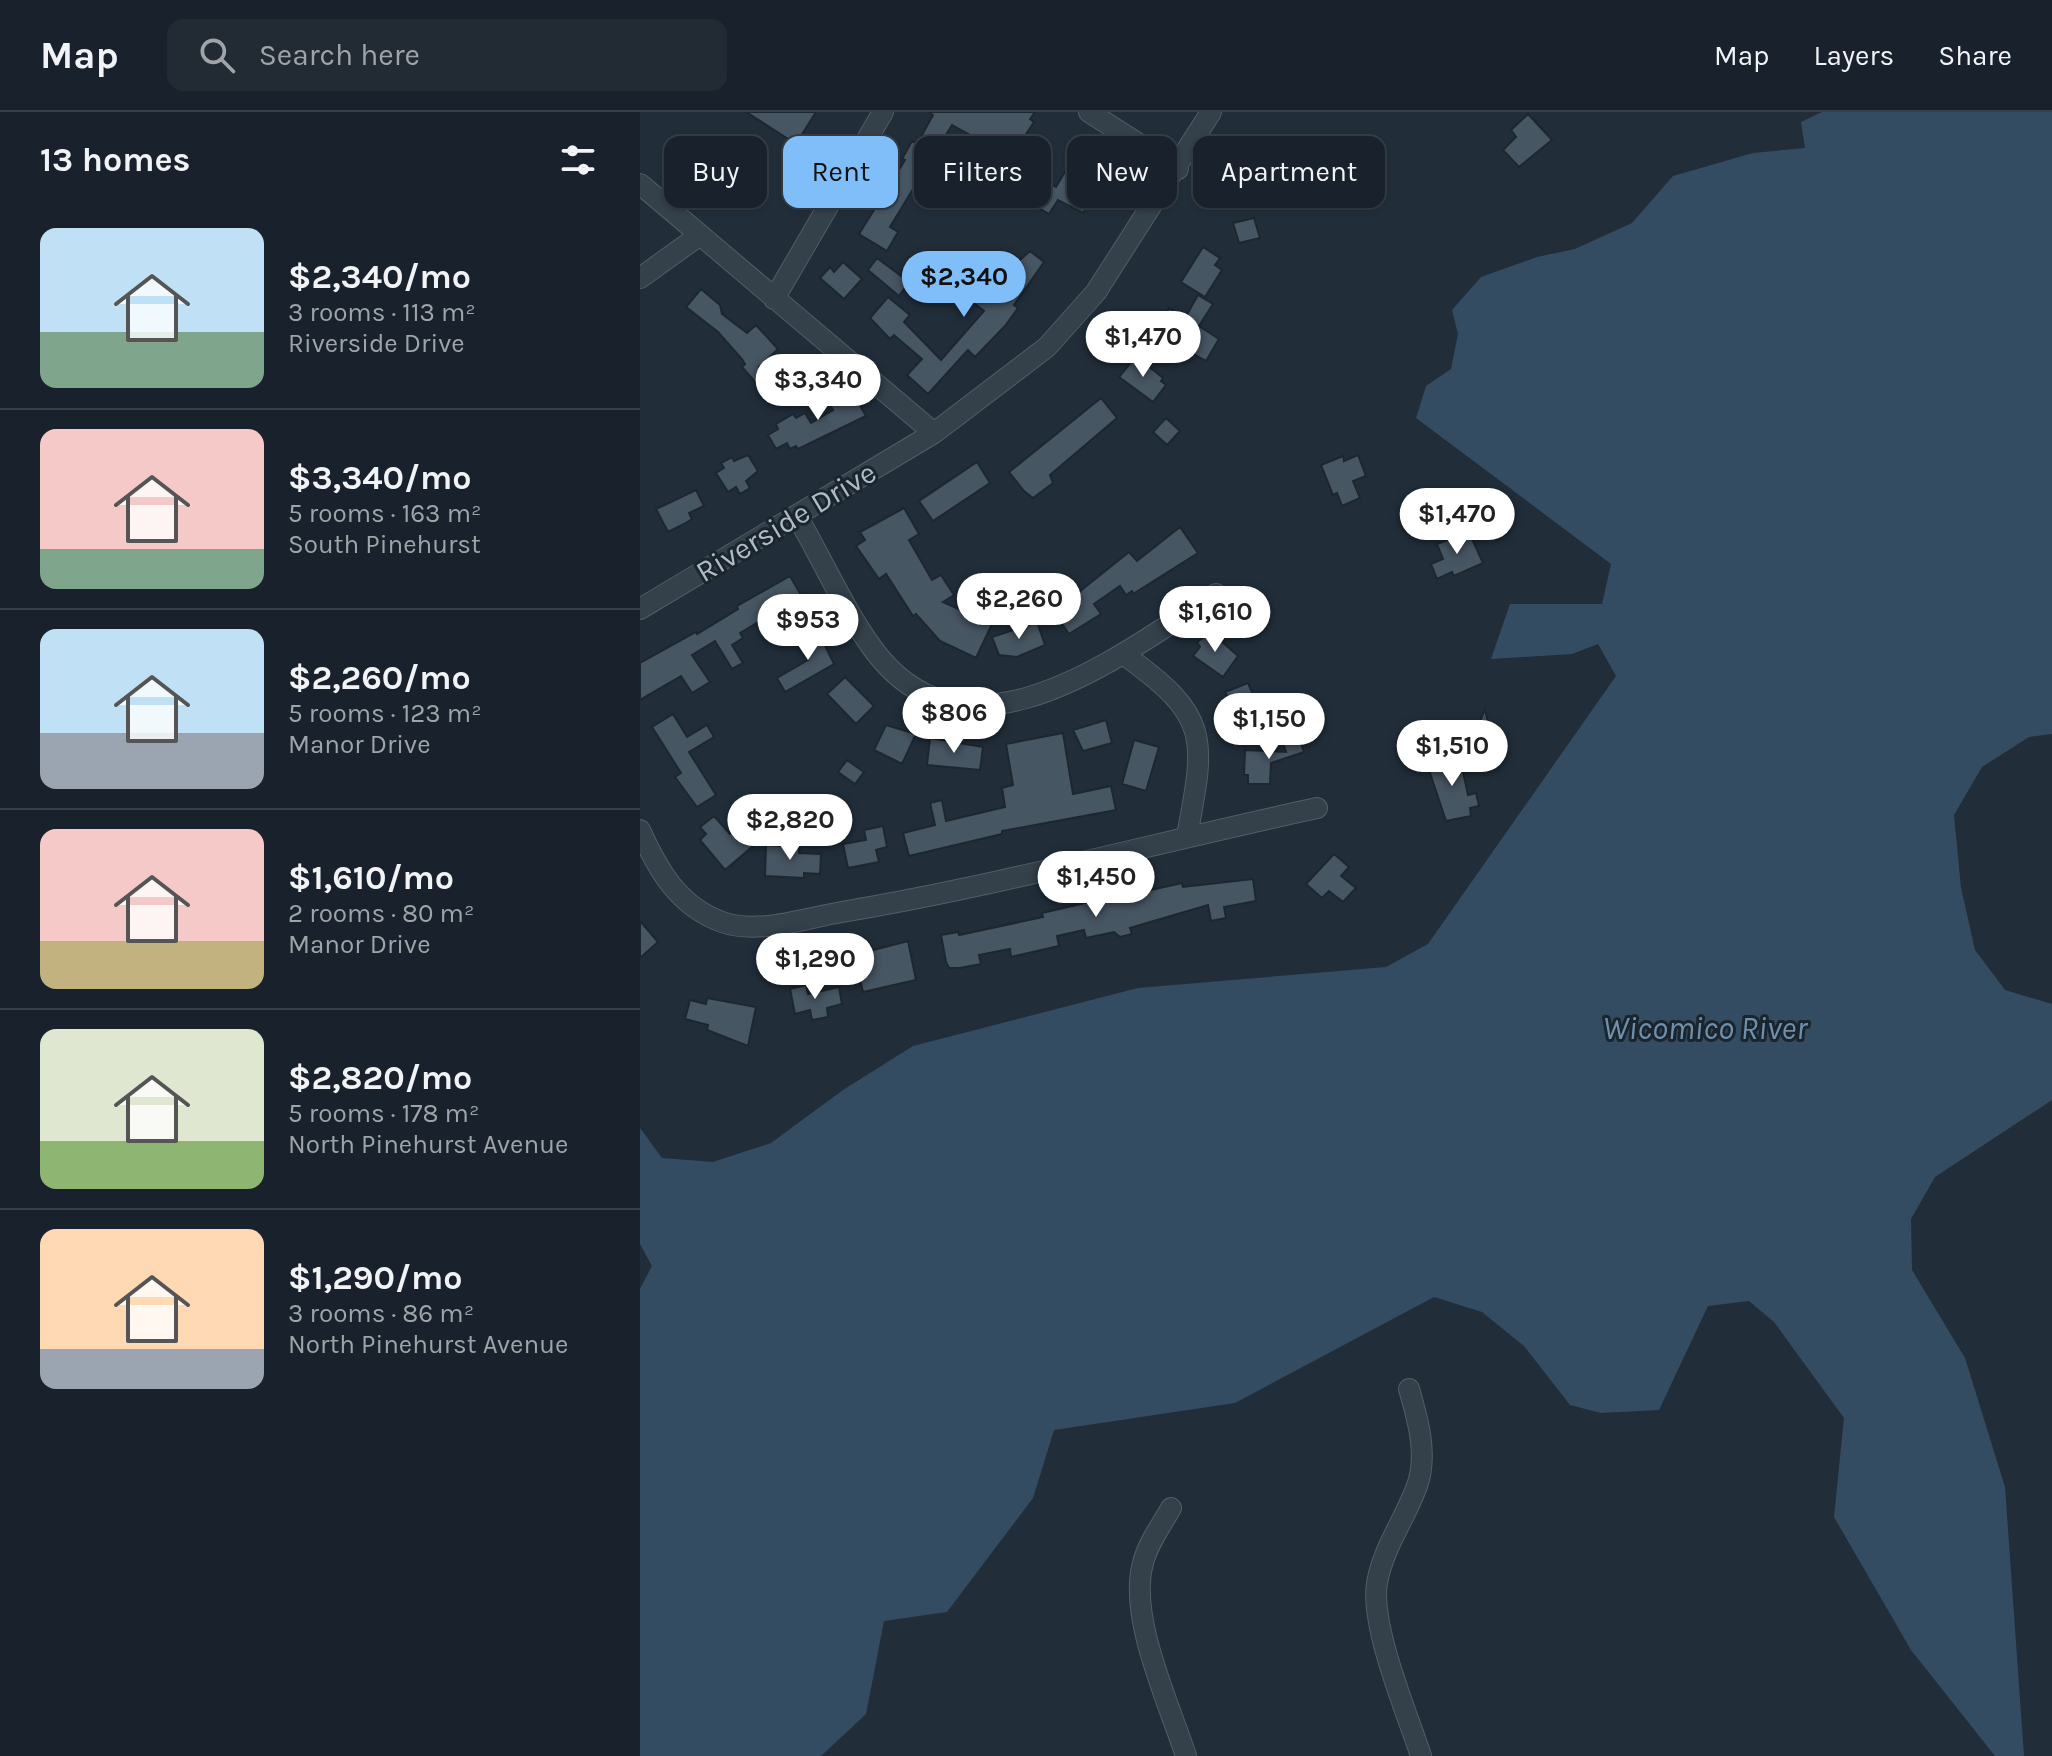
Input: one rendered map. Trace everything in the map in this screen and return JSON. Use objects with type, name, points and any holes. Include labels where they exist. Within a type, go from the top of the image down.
[{"type":"street","points":[[774,299],[883,112]]},
{"type":"street","points":[[1089,112],[1178,169]]},
{"type":"street","name":"Riverside Drive","points":[[640,609],[934,433],[1047,347],[1096,292],[1178,169],[1211,112]]},
{"type":"street","points":[[640,184],[934,433]]},
{"type":"street","points":[[640,278],[700,235]]},
{"type":"street","points":[[797,516],[873,648],[899,678],[924,694],[978,709],[1007,705],[1051,689],[1123,654],[1216,594]]},
{"type":"street","points":[[1123,654],[1164,683],[1197,732],[1200,771],[1187,836]]},
{"type":"street","points":[[640,830],[671,888],[686,903],[724,923],[757,927],[936,896],[1317,808]]},
{"type":"street","points":[[1409,1389],[1421,1429],[1418,1485],[1389,1544],[1377,1583],[1376,1604],[1391,1665],[1421,1756]]},
{"type":"street","points":[[1171,1508],[1150,1543],[1142,1565],[1139,1609],[1186,1756]]},
{"type":"water","name":"Wicomico River","points":[[1822,112],[2052,112],[2052,734],[2029,737],[1982,767],[1954,815],[1961,888],[1975,950],[2005,990],[2052,1004],[2052,1100],[1935,1177],[1911,1219],[1912,1270],[1965,1358],[2005,1487],[2024,1756],[1995,1756],[1911,1650],[1834,1517],[1844,1418],[1774,1322],[1749,1301],[1708,1306],[1659,1410],[1601,1413],[1570,1405],[1524,1346],[1482,1312],[1434,1297],[1235,1403],[1054,1430],[1033,1498],[947,1612],[884,1621],[866,1714],[821,1756],[640,1756],[640,1289],[652,1266],[640,1244],[640,1128],[662,1158],[713,1162],[771,1143],[843,1090],[913,1046],[1138,988],[1386,967],[1428,944],[1616,676],[1598,644],[1572,654],[1491,659],[1510,604],[1602,604],[1611,564],[1416,418],[1426,386],[1451,369],[1458,334],[1452,310],[1481,277],[1537,257],[1575,249],[1632,223],[1673,176],[1753,153],[1805,148],[1801,122]]},
{"type":"building","points":[[746,112],[816,112],[801,136],[784,136]]},
{"type":"building","points":[[929,112],[1035,112],[1030,119],[1034,122],[1025,136],[972,136],[952,125],[945,136],[921,136],[933,115]]},
{"type":"building","points":[[1528,114],[1552,140],[1519,167],[1503,150],[1516,137],[1511,130]]},
{"type":"building","points":[[912,141],[914,188],[890,227],[898,232],[887,251],[859,234],[875,208],[898,208],[898,171]]},
{"type":"building","points":[[1067,168],[1067,205],[1058,200],[1049,214],[1039,208],[1051,208],[1051,186],[1056,187]]},
{"type":"building","points":[[1254,218],[1260,238],[1239,243],[1233,223]]},
{"type":"building","points":[[1203,247],[1220,258],[1215,265],[1222,270],[1205,297],[1181,282]]},
{"type":"building","points":[[1030,251],[1044,262],[1014,305],[1018,308],[975,357],[968,350],[928,394],[907,375],[922,359],[894,335],[890,339],[870,318],[888,297],[910,315],[904,322],[941,360],[984,311],[971,301],[994,270],[987,266],[994,255],[1013,266]]},
{"type":"building","points":[[877,258],[909,282],[899,296],[868,270]]},
{"type":"building","points":[[843,262],[862,279],[844,299],[820,278],[830,267],[834,272]]},
{"type":"building","points":[[701,289],[720,305],[722,314],[747,333],[756,325],[778,349],[759,367],[766,375],[756,383],[742,367],[745,364],[742,359],[718,332],[686,307]]},
{"type":"building","points":[[1198,295],[1213,304],[1199,326],[1219,339],[1206,361],[1155,334],[1169,308],[1185,318]]},
{"type":"building","points":[[1136,356],[1163,378],[1161,381],[1166,385],[1153,402],[1119,377]]},
{"type":"building","points":[[836,384],[847,402],[855,397],[866,416],[798,449],[796,446],[790,449],[787,443],[776,449],[768,435],[778,429],[776,424],[793,414],[796,418],[805,413],[811,423],[833,410],[823,391]]},
{"type":"building","points":[[1101,398],[1117,418],[1050,475],[1053,483],[1033,498],[1009,472]]},
{"type":"building","points":[[1166,418],[1180,431],[1167,445],[1153,432]]},
{"type":"building","points":[[748,455],[758,471],[746,481],[750,488],[740,494],[736,487],[728,492],[716,473],[724,468],[721,463],[732,457],[734,461]]},
{"type":"building","points":[[1358,455],[1366,476],[1353,481],[1360,498],[1342,506],[1337,493],[1333,495],[1321,465],[1343,456],[1344,461]]},
{"type":"building","points":[[977,462],[990,483],[933,521],[919,501]]},
{"type":"building","points":[[696,490],[704,506],[689,513],[692,519],[668,532],[656,509]]},
{"type":"building","points":[[904,508],[919,534],[909,540],[932,580],[941,575],[954,595],[943,602],[992,624],[976,658],[940,641],[916,614],[913,616],[886,574],[879,579],[856,546],[865,540],[860,532]]},
{"type":"building","points":[[1180,527],[1198,553],[1133,594],[1132,591],[1126,595],[1120,586],[1094,604],[1101,614],[1069,634],[1056,615],[1072,604],[1069,600],[1129,552],[1137,561]]},
{"type":"building","points":[[1469,532],[1483,563],[1454,576],[1452,572],[1437,579],[1431,564],[1443,559],[1437,544]]},
{"type":"building","points":[[790,576],[805,602],[789,611],[799,627],[784,636],[772,614],[740,633],[743,638],[732,645],[743,663],[732,669],[715,641],[692,655],[710,682],[692,693],[681,676],[640,700],[640,663],[697,634],[738,609],[737,606]]},
{"type":"building","points":[[1037,622],[1045,645],[1017,657],[999,655],[992,637]]},
{"type":"building","points":[[817,629],[834,664],[785,692],[777,678],[808,660],[797,641]]},
{"type":"building","points":[[1211,632],[1238,656],[1223,677],[1193,656],[1200,647],[1197,642]]},
{"type":"building","points":[[845,677],[874,706],[856,724],[827,694]]},
{"type":"building","points":[[1248,683],[1262,715],[1256,717],[1261,728],[1246,734],[1225,692]]},
{"type":"building","points":[[1485,709],[1493,745],[1459,752],[1457,738],[1477,729]]},
{"type":"building","points":[[673,714],[687,737],[707,725],[714,737],[689,752],[716,795],[697,807],[675,777],[681,773],[652,727]]},
{"type":"building","points":[[1106,720],[1112,743],[1083,751],[1073,730]]},
{"type":"building","points":[[886,725],[916,734],[902,764],[874,750]]},
{"type":"building","points":[[1063,733],[1073,794],[1111,786],[1116,810],[1002,831],[1002,834],[909,856],[903,833],[935,825],[930,803],[942,800],[946,821],[1005,807],[1002,788],[1013,785],[1006,744]]},
{"type":"building","points":[[1298,734],[1304,752],[1271,763],[1270,784],[1248,784],[1248,775],[1244,775],[1245,750],[1286,752],[1282,740]]},
{"type":"building","points":[[930,738],[983,747],[980,770],[927,765]]},
{"type":"building","points":[[1134,740],[1159,747],[1146,791],[1122,784]]},
{"type":"building","points":[[1459,753],[1468,795],[1476,793],[1479,806],[1470,808],[1471,816],[1446,821],[1429,770],[1436,768],[1434,758]]},
{"type":"building","points":[[847,760],[864,772],[855,784],[838,772]]},
{"type":"building","points":[[714,816],[730,834],[743,823],[759,841],[725,870],[700,840],[706,834],[700,827]]},
{"type":"building","points":[[883,826],[887,847],[876,850],[879,862],[848,868],[843,844],[866,840],[864,830]]},
{"type":"building","points":[[766,845],[799,847],[799,853],[821,854],[820,874],[804,873],[804,878],[765,876]]},
{"type":"building","points":[[1334,854],[1349,867],[1341,876],[1356,888],[1343,902],[1329,891],[1322,898],[1306,884]]},
{"type":"building","points":[[1253,879],[1256,901],[1224,907],[1226,918],[1211,921],[1208,905],[1130,928],[1132,934],[1120,937],[1114,932],[1086,938],[1084,930],[1057,936],[1059,946],[1011,957],[1010,949],[979,955],[981,964],[960,968],[949,968],[946,962],[941,935],[958,932],[959,935],[1043,917],[1042,913],[1102,899],[1101,893],[1122,888],[1124,896],[1182,883],[1183,887]]},
{"type":"building","points":[[640,921],[658,942],[640,958]]},
{"type":"building","points":[[908,941],[916,980],[863,992],[854,955]]},
{"type":"building","points":[[806,985],[808,994],[839,987],[842,1004],[827,1008],[828,1017],[812,1020],[810,1010],[795,1014],[790,989]]},
{"type":"building","points":[[707,998],[756,1007],[748,1046],[707,1030],[708,1025],[685,1019],[690,1000],[706,1004]]}]
